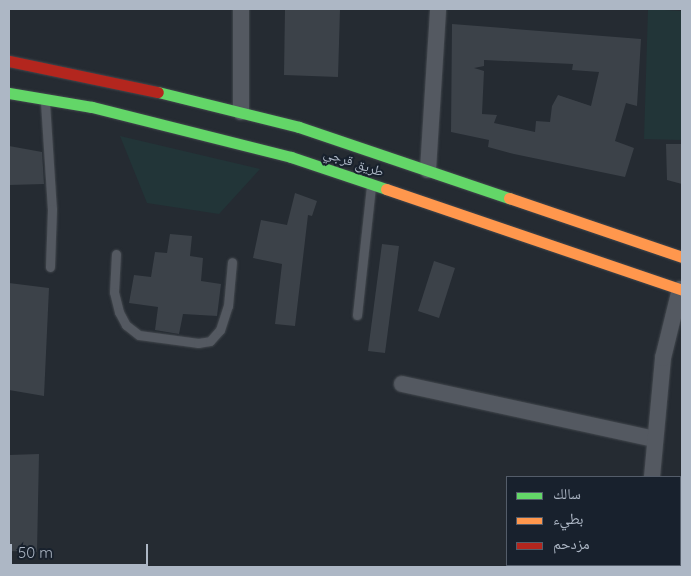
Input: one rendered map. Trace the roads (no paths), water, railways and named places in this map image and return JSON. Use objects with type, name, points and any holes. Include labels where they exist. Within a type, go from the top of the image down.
[{"type":"highway","name":"طريق قرجي","points":[[9,61],[98,77],[299,127],[682,258]]},
{"type":"highway","name":"طريق قرجي","points":[[9,93],[92,107],[291,157],[681,290]]},
{"type":"highway","points":[[291,157],[299,127]]},
{"type":"street","points":[[241,9],[241,112]]},
{"type":"street","points":[[428,170],[438,9]]},
{"type":"street","points":[[652,476],[654,438],[663,358],[681,290]]},
{"type":"street","points":[[402,384],[654,438]]},
{"type":"lane","points":[[45,99],[52,209],[50,267]]},
{"type":"lane","points":[[357,315],[371,184]]},
{"type":"lane","points":[[116,254],[114,292],[118,312],[126,325],[139,335],[198,343],[210,341],[220,330],[228,306],[232,262]]}]
